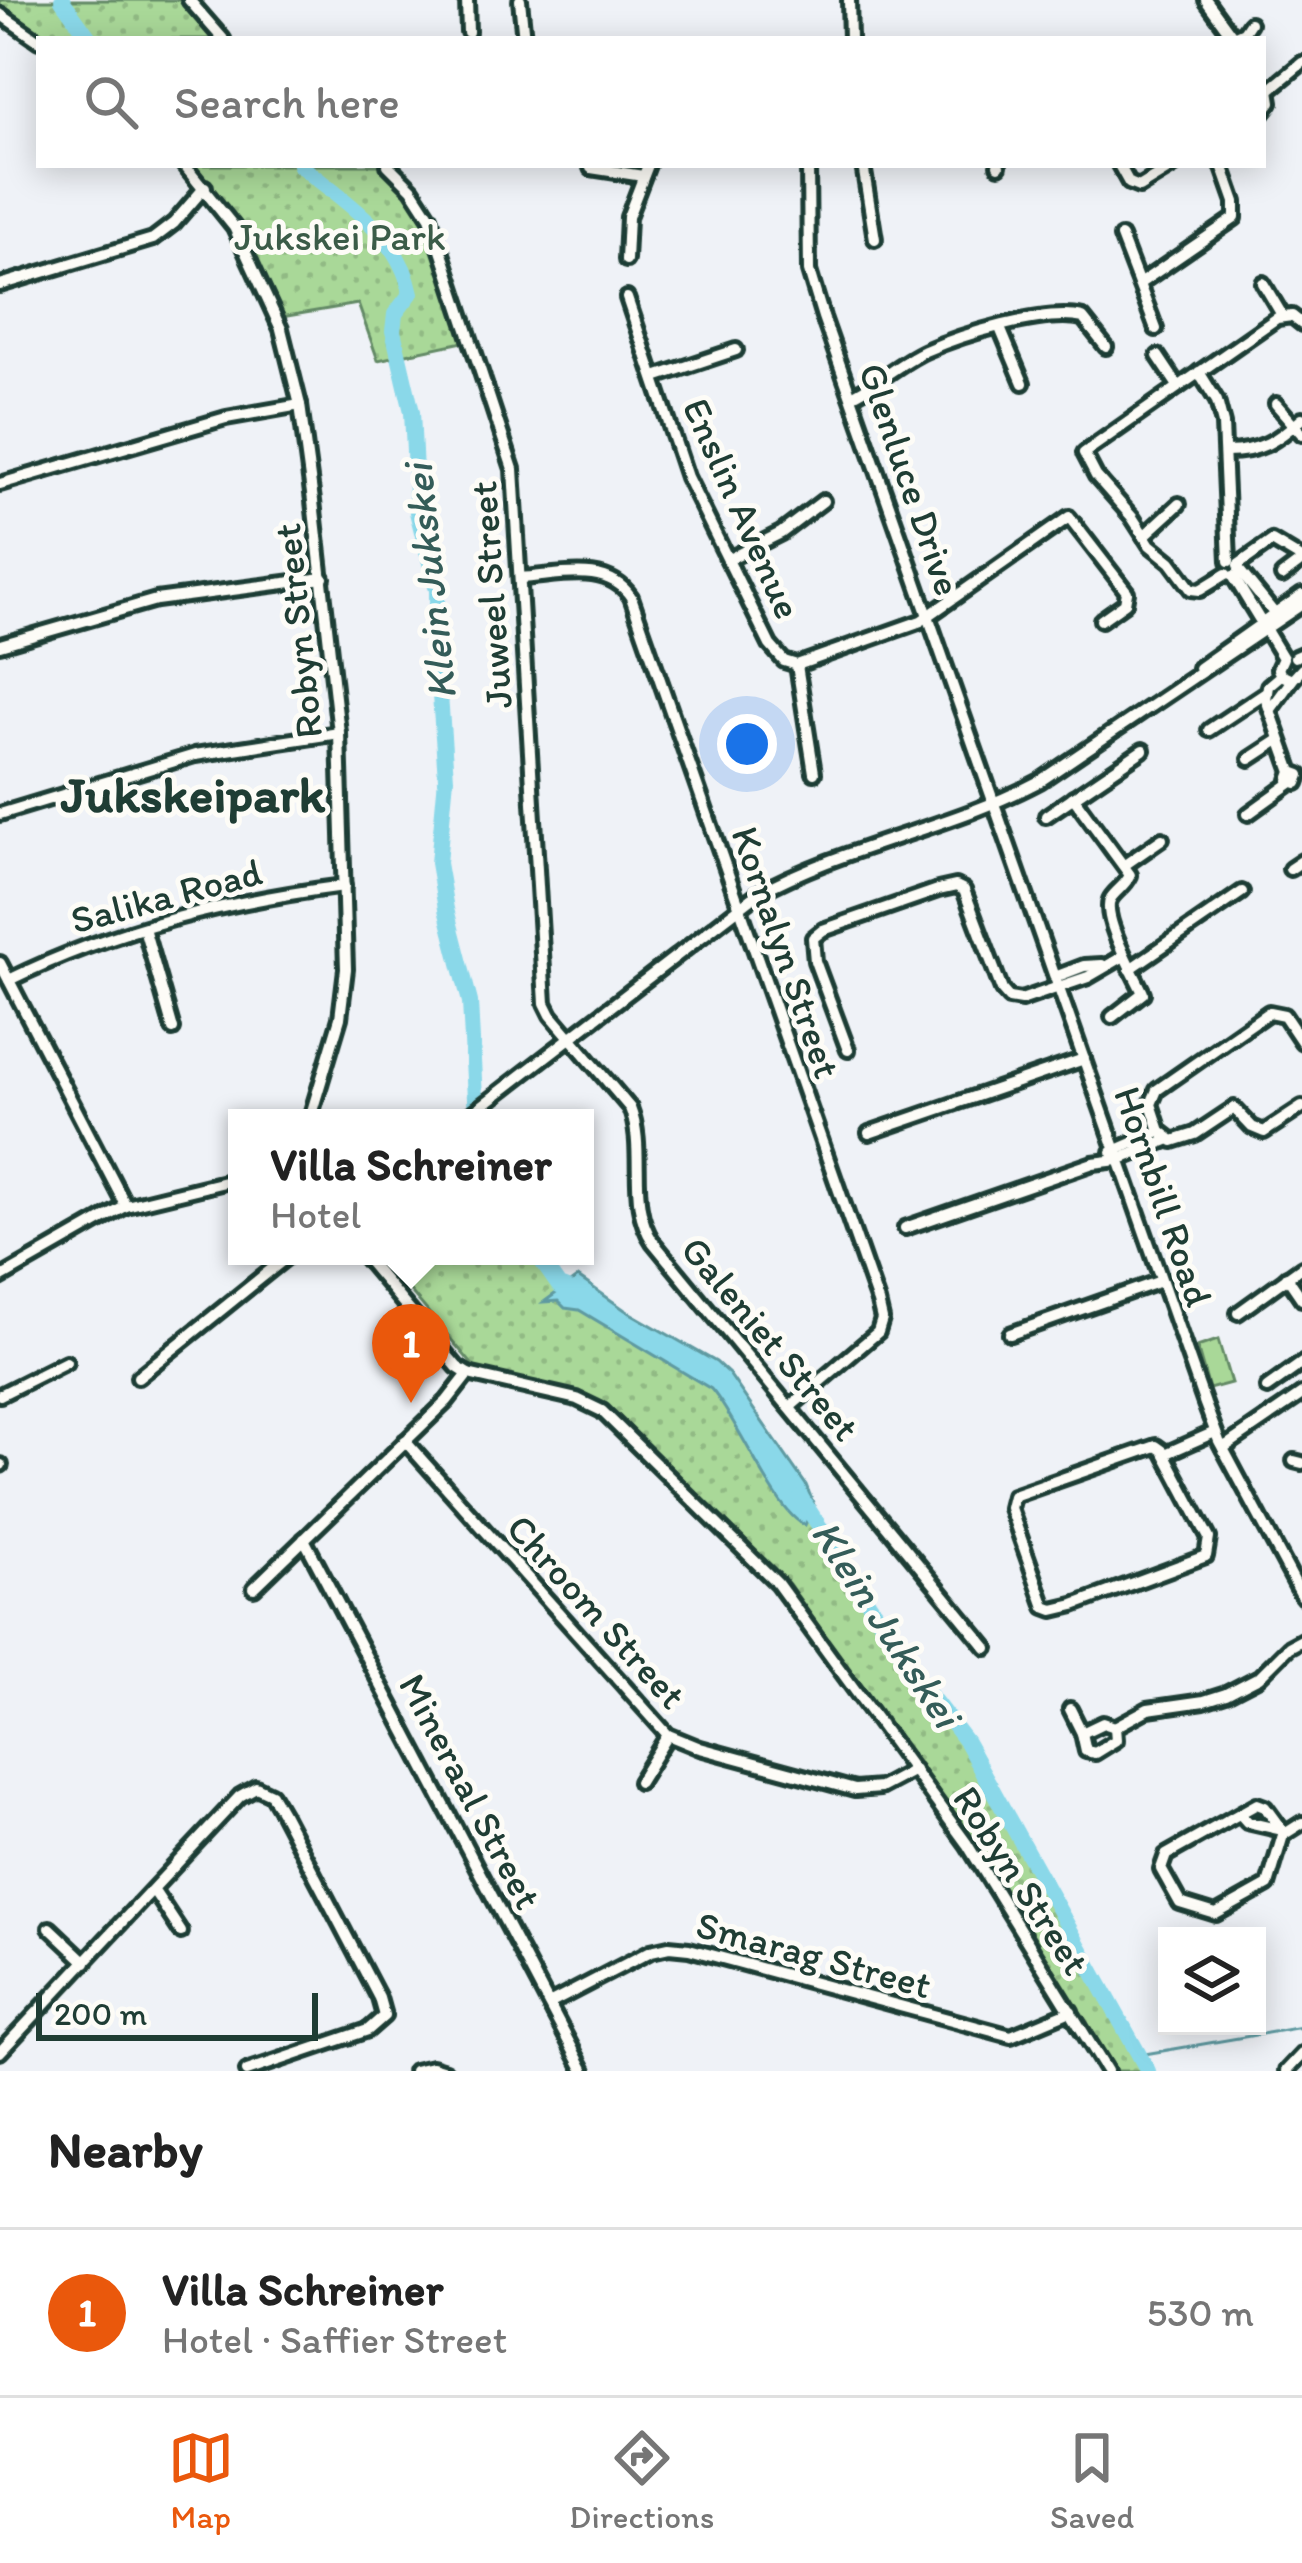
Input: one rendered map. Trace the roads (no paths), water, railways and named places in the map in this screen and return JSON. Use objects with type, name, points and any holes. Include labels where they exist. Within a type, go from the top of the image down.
[{"type":"street","points":[[189,0],[220,36]]},
{"type":"street","points":[[467,0],[468,32]]},
{"type":"street","points":[[520,0],[524,36]]},
{"type":"street","points":[[849,0],[850,36]]},
{"type":"street","points":[[1207,0],[1232,36]]},
{"type":"street","points":[[0,14],[36,39]]},
{"type":"street","points":[[1235,36],[1250,23]]},
{"type":"street","points":[[1266,92],[1302,63]]},
{"type":"street","name":"Robyn Street","points":[[187,168],[234,226],[258,275],[288,350],[300,405],[339,733],[344,886],[344,998],[313,1109]]},
{"type":"street","name":"Juweel Street","points":[[391,168],[430,217],[513,469],[543,989],[547,1009],[573,1039]]},
{"type":"street","points":[[591,168],[646,171],[628,217],[626,260]]},
{"type":"street","name":"Glenluce Drive","points":[[808,168],[810,278],[995,805]]},
{"type":"street","points":[[863,168],[875,239]]},
{"type":"street","points":[[1121,168],[1129,183],[1139,187],[1170,168]]},
{"type":"street","points":[[1139,284],[1235,218],[1235,202],[1223,168]]},
{"type":"street","points":[[0,285],[153,239],[205,187]]},
{"type":"street","points":[[1121,237],[1156,329]]},
{"type":"street","points":[[1263,283],[1282,315]]},
{"type":"street","name":"Enslin Avenue","points":[[627,298],[687,477],[775,652],[788,664],[919,622],[1072,517],[1126,592],[1125,602],[1101,620]]},
{"type":"street","points":[[1282,575],[1302,560],[1272,541],[1211,585],[1194,590],[1144,536],[1096,476],[1084,453],[1282,315],[1302,324]]},
{"type":"street","points":[[850,397],[922,353],[1049,317],[1076,316],[1086,321],[1106,347]]},
{"type":"street","points":[[1000,328],[1023,382]]},
{"type":"street","points":[[655,377],[736,350]]},
{"type":"street","points":[[1158,356],[1178,386]]},
{"type":"street","points":[[1199,372],[1219,404],[1233,569],[1262,627],[1297,661]]},
{"type":"street","points":[[1226,452],[1261,448],[1300,426],[1276,404]]},
{"type":"street","points":[[0,484],[218,420],[300,405]]},
{"type":"street","points":[[729,559],[781,533],[823,501]]},
{"type":"street","points":[[1144,536],[1179,504]]},
{"type":"street","points":[[1233,569],[1277,617]]},
{"type":"street","name":"Kornalyn Street","points":[[520,578],[599,574],[616,580],[627,592],[882,1319],[875,1335],[790,1407]]},
{"type":"street","points":[[0,645],[156,600],[323,578]]},
{"type":"street","points":[[1277,617],[1302,595]]},
{"type":"street","points":[[477,1109],[740,905],[811,869],[995,805],[1086,752],[1262,627],[1302,604]]},
{"type":"street","points":[[1286,678],[1279,663],[1297,661]]},
{"type":"street","points":[[1271,712],[1297,661]]},
{"type":"street","points":[[796,665],[814,773]]},
{"type":"street","points":[[1209,730],[1286,678]]},
{"type":"street","points":[[1249,814],[1297,779],[1279,740],[1266,692]]},
{"type":"street","points":[[0,814],[195,755],[339,733]]},
{"type":"street","points":[[1250,759],[1279,740]]},
{"type":"street","points":[[1046,816],[1144,750]]},
{"type":"street","points":[[1073,797],[1126,864],[1129,880],[1108,905],[1124,956],[1143,993],[1112,1017]]},
{"type":"street","name":"Hornbill Road","points":[[995,805],[1113,1156],[1215,1432],[1302,1596]]},
{"type":"street","points":[[1126,864],[1162,839]]},
{"type":"street","points":[[1290,869],[1302,861]]},
{"type":"street","name":"Salika Road","points":[[8,980],[69,951],[229,903],[344,886]]},
{"type":"street","points":[[848,1050],[815,961],[813,938],[823,929],[952,886],[967,894],[1005,995],[1022,1000],[1057,983],[1088,977],[1124,956]]},
{"type":"street","points":[[1130,969],[1242,892]]},
{"type":"street","points":[[144,928],[172,1029]]},
{"type":"street","points":[[0,963],[126,1206]]},
{"type":"street","points":[[1164,1136],[1151,1107],[1154,1094],[1269,1012],[1284,1016],[1302,1042]]},
{"type":"street","name":"Galeniet Street","points":[[573,1039],[633,1114],[644,1229],[987,1648]]},
{"type":"street","points":[[869,1133],[1084,1059]]},
{"type":"street","points":[[905,1228],[1164,1136],[1190,1136],[1234,1108],[1264,1132],[1302,1107]]},
{"type":"street","points":[[0,1278],[126,1206],[228,1181]]},
{"type":"street","points":[[138,1377],[277,1265]]},
{"type":"street","points":[[254,1588],[455,1393],[468,1374],[437,1347],[371,1265]]},
{"type":"street","points":[[1238,1313],[1302,1267]]},
{"type":"street","points":[[1287,1277],[1302,1299]]},
{"type":"street","points":[[1010,1334],[1161,1281]]},
{"type":"street","points":[[0,1395],[66,1362]]},
{"type":"street","points":[[1267,1388],[1302,1363]]},
{"type":"street","name":"Robyn Street","points":[[468,1374],[577,1399],[610,1418],[777,1583],[980,1864],[1107,2071]]},
{"type":"street","points":[[1223,1448],[1302,1394]]},
{"type":"street","points":[[1165,1454],[1215,1432]]},
{"type":"street","name":"Chroom Street","points":[[405,1441],[668,1735],[855,1790],[880,1788],[914,1770]]},
{"type":"street","points":[[1156,1446],[1165,1454],[1208,1538],[1206,1556],[1074,1605],[1045,1607],[1010,1508],[1013,1496],[1146,1448],[1156,1446]]},
{"type":"street","name":"Mineraal Street","points":[[304,1539],[584,2071]]},
{"type":"street","points":[[1082,1733],[1103,1723],[1115,1727],[1148,1708],[1226,1694],[1259,1677],[1302,1640]]},
{"type":"street","points":[[1070,1709],[1086,1751],[1094,1753],[1117,1741],[1115,1727]]},
{"type":"street","points":[[639,1782],[668,1735]]},
{"type":"street","points":[[0,2052],[240,1796],[260,1787],[276,1802],[384,2011],[382,2020],[368,2030],[247,2071]]},
{"type":"street","points":[[1254,1805],[1264,1806],[1283,1832],[1267,1886],[1216,1913],[1180,1903],[1161,1869],[1162,1859],[1254,1805]]},
{"type":"street","points":[[1240,1814],[1258,1826],[1283,1832],[1302,1823]]},
{"type":"street","points":[[154,1891],[181,1932]]},
{"type":"street","points":[[50,1928],[86,1961]]},
{"type":"street","name":"Smarag Street","points":[[550,2004],[669,1946],[1011,2036],[1071,2011]]},
{"type":"street","points":[[1286,2071],[1302,2054]]},
{"type":"street","points":[[414,2071],[432,2066],[445,2071]]},
{"type":"water","points":[[578,1277],[729,1374],[806,1485],[814,1505],[805,1525],[782,1503],[711,1389],[579,1310],[565,1308],[558,1301],[544,1302]]},
{"type":"waterway","name":"Klein Jukskei","points":[[62,0],[88,36]]},
{"type":"waterway","name":"Klein Jukskei","points":[[304,168],[382,236],[405,272],[411,293],[395,314],[393,331],[412,412],[417,512],[437,590],[446,778],[438,863],[470,1002],[476,1109]]},
{"type":"waterway","name":"Klein Jukskei","points":[[544,1265],[559,1286],[583,1295]]},
{"type":"waterway","name":"Klein Jukskei","points":[[801,1498],[920,1682],[966,1742],[1148,2071]]},
{"type":"waterway","points":[[1139,2055],[1302,2027]]},
{"type":"place","name":"Villa Schreiner","points":[[411,1403]]},
{"type":"district","name":"Jukskeipark","points":[[193,794]]},
{"type":"park label","name":"Jukskei Park","points":[[340,236]]}]
